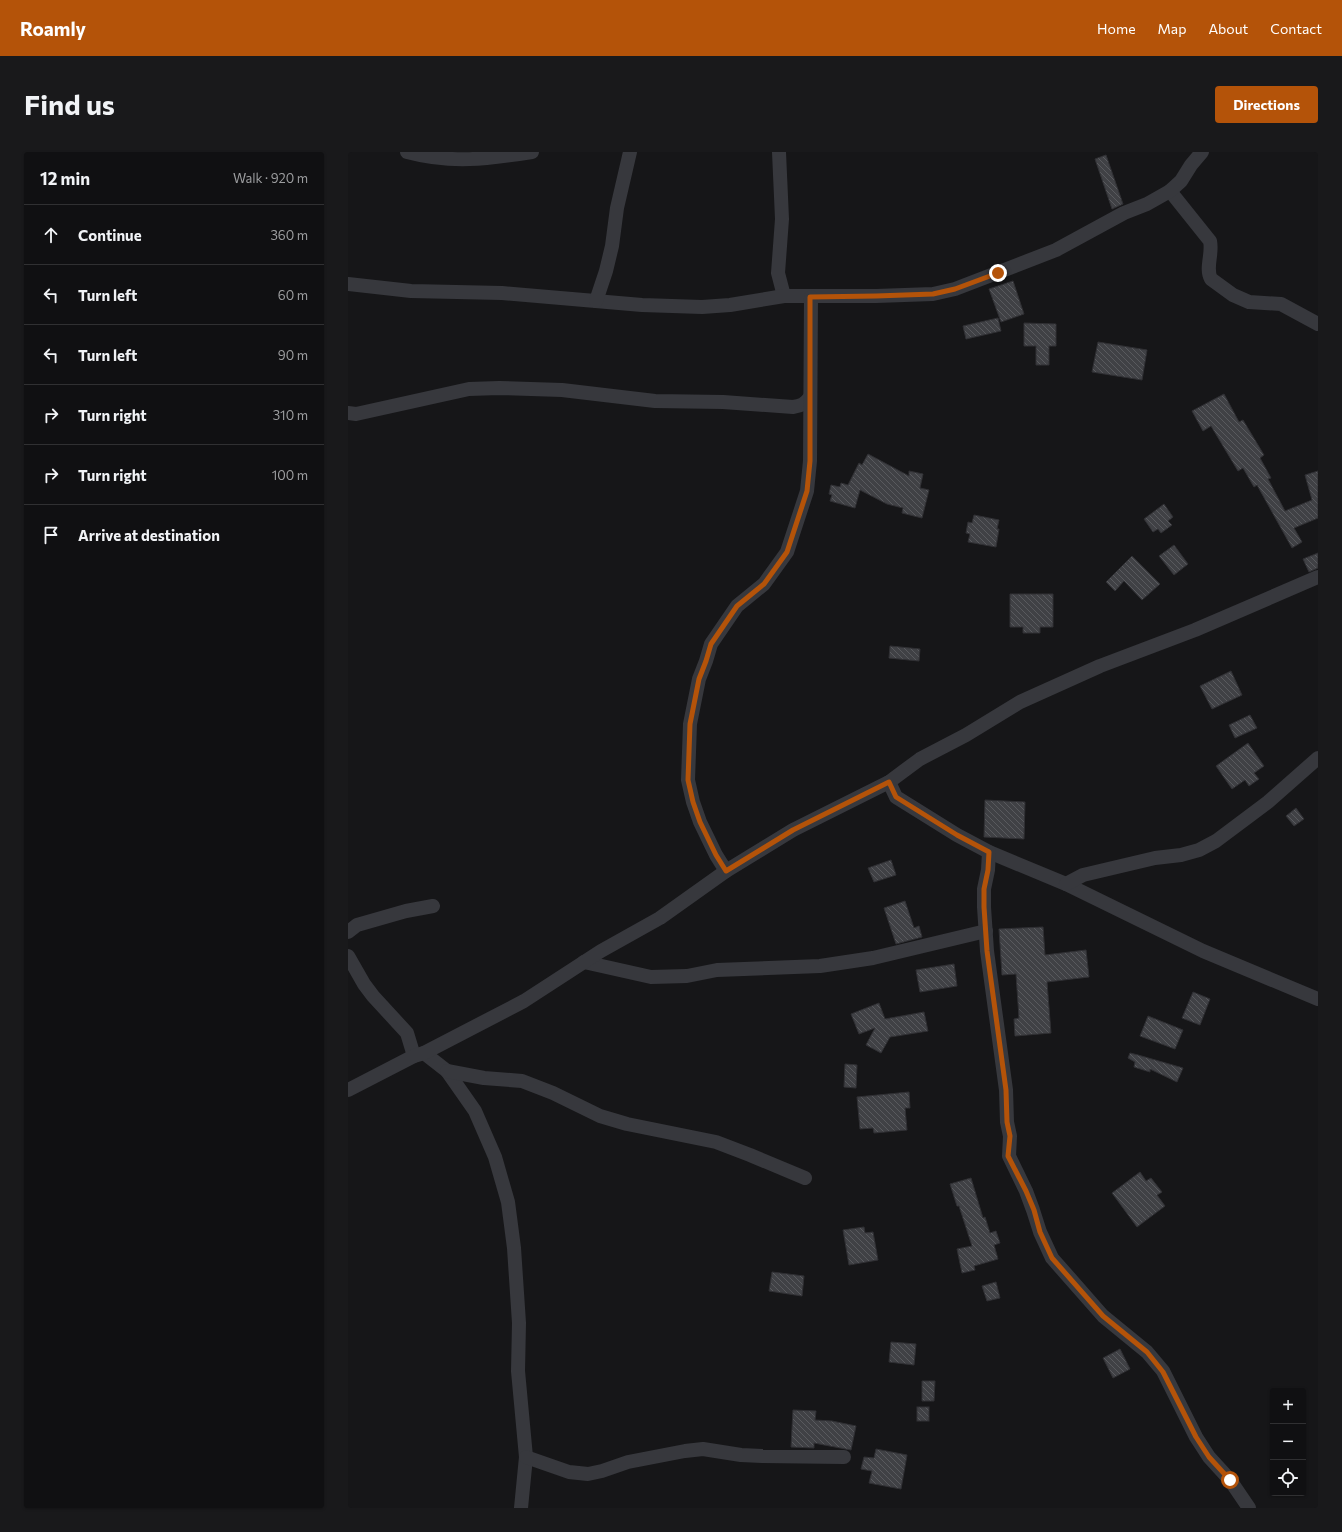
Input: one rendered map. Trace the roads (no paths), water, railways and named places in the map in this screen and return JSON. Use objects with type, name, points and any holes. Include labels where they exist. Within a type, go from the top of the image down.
[{"type":"street","points":[[407,152],[428,158],[464,160],[491,159],[532,152]]},
{"type":"street","points":[[596,301],[606,271],[612,246],[617,208],[630,152]]},
{"type":"street","points":[[779,152],[782,219],[778,273],[784,296]]},
{"type":"street","points":[[348,284],[411,291],[502,293],[642,305],[702,307],[730,305],[784,296],[810,297],[933,294],[955,289],[1056,250],[1124,213],[1147,204],[1170,191],[1182,181],[1191,165],[1202,152]]},
{"type":"street","points":[[1170,191],[1210,241],[1212,249],[1209,271],[1211,279],[1233,295],[1249,302],[1281,304],[1318,324]]},
{"type":"street","points":[[726,871],[716,855],[700,822],[693,802],[688,780],[690,724],[694,698],[711,644],[737,606],[764,584],[787,552],[807,491],[810,461],[810,297]]},
{"type":"street","points":[[348,413],[356,414],[469,389],[523,388],[562,390],[655,401],[723,402],[793,407],[800,406],[810,397]]},
{"type":"street","points":[[348,1090],[524,1001],[601,951],[660,918],[726,871],[793,830],[889,782],[920,759],[966,735],[1020,702],[1100,666],[1195,630],[1318,577]]},
{"type":"street","points":[[1066,884],[1083,875],[1106,868],[1155,858],[1181,855],[1199,850],[1237,827],[1318,758]]},
{"type":"street","points":[[889,782],[896,797],[957,835],[989,852],[1066,884],[1203,952],[1318,999]]},
{"type":"street","points":[[989,852],[988,870],[984,889],[987,951],[1006,1090],[1007,1122],[1010,1136],[1008,1156],[1026,1191],[1034,1210],[1040,1232],[1052,1258],[1103,1316],[1147,1352],[1163,1372],[1196,1437],[1209,1457],[1230,1480],[1249,1508]]},
{"type":"street","points":[[348,932],[357,926],[406,911],[433,906]]},
{"type":"street","points":[[584,962],[651,976],[687,976],[717,970],[820,966],[873,958],[986,931]]},
{"type":"street","points":[[348,956],[364,984],[373,996],[407,1032],[419,1054],[447,1071],[484,1078],[522,1081],[553,1093],[600,1116],[627,1124],[716,1142],[750,1154],[805,1178]]},
{"type":"street","points":[[447,1071],[475,1111],[495,1157],[508,1202],[514,1248],[519,1323],[518,1371],[526,1457],[521,1508]]},
{"type":"street","points":[[526,1457],[569,1472],[588,1474],[628,1462],[685,1451],[703,1450],[741,1455],[769,1456],[844,1456]]}]
